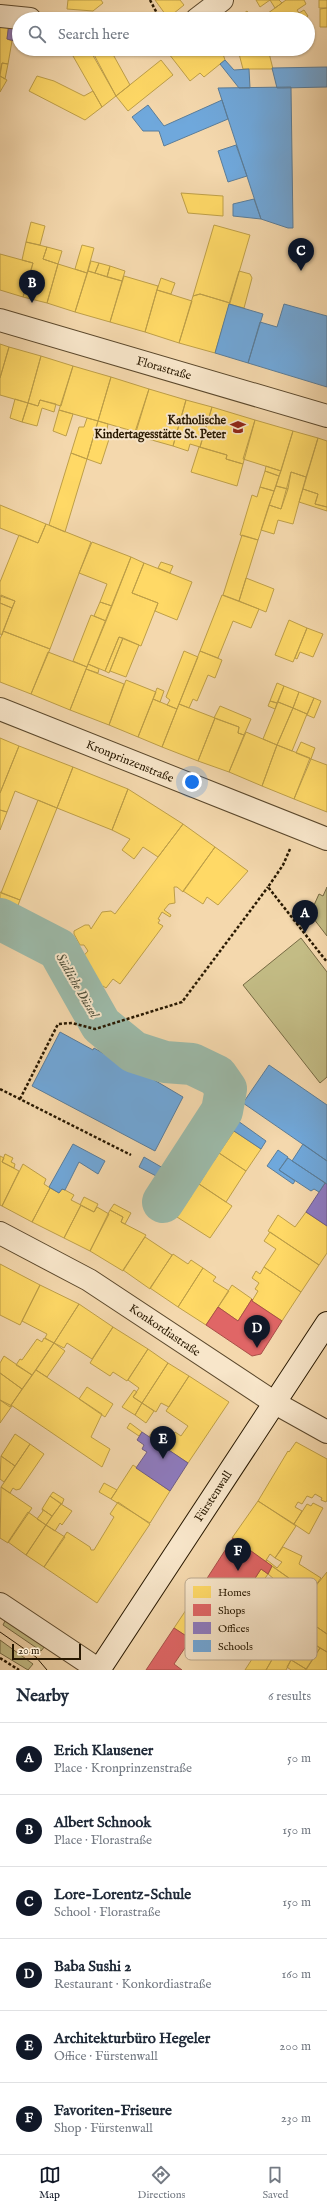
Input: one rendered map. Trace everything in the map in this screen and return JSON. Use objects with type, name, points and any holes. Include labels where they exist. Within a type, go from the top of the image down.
[{"type":"street","points":[[206,12],[222,0]]},
{"type":"street","points":[[0,16],[12,17]]},
{"type":"street","name":"Florastraße","points":[[0,320],[327,416]]},
{"type":"street","name":"Kronprinzenstraße","points":[[0,709],[327,839]]},
{"type":"street","name":"Konkordiastraße","points":[[0,1233],[89,1280],[275,1403],[327,1432]]},
{"type":"street","name":"Fürstenwall","points":[[99,1670],[327,1322]]},
{"type":"street","points":[[0,1604],[99,1670]]},
{"type":"path","points":[[150,0],[156,12]]},
{"type":"path","points":[[20,1099],[58,1024],[72,1023],[95,1029],[117,1024],[182,1002],[268,887],[283,865],[300,829]]},
{"type":"path","points":[[268,887],[327,962]]},
{"type":"path","points":[[0,1089],[131,1155]]},
{"type":"path","points":[[0,1658],[18,1670]]},
{"type":"shaded area","points":[[327,887],[327,936],[310,914],[319,894],[323,896]]},
{"type":"shaded area","points":[[301,938],[327,972],[327,1077],[320,1083],[243,985]]},
{"type":"shaded area","points":[[8,1620],[45,1646],[41,1651],[3,1625],[5,1621]]},
{"type":"shaded area","points":[[0,1640],[33,1664],[28,1670],[0,1653]]},
{"type":"building: Homes","points":[[68,0],[101,0],[103,3],[93,11],[67,9]]},
{"type":"building: Homes","points":[[155,0],[180,0],[184,5],[175,12],[164,12]]},
{"type":"building: Homes","points":[[256,0],[270,0],[260,7]]},
{"type":"building: Homes","points":[[270,0],[279,0],[282,3],[275,8]]},
{"type":"building: Homes","points":[[286,0],[304,0],[306,4],[297,10],[298,12],[270,12]]},
{"type":"building: Homes","points":[[319,0],[327,0],[327,8],[319,8]]},
{"type":"building: Homes","points":[[327,8],[327,27],[320,27],[320,9]]},
{"type":"building: Homes","points":[[0,22],[9,23],[7,39],[12,41],[8,64],[2,63],[0,72]]},
{"type":"building: Homes","points":[[73,56],[93,56],[116,96],[102,107]]},
{"type":"building: Homes","points":[[95,56],[114,56],[130,85],[116,96]]},
{"type":"building: Homes","points":[[171,56],[224,56],[225,60],[204,77],[200,73],[190,81]]},
{"type":"building: Homes","points":[[240,56],[270,56],[273,69],[243,69]]},
{"type":"building: Homes","points":[[161,60],[173,75],[128,111],[116,96]]},
{"type":"building: Homes","points":[[2,63],[8,64],[5,79],[0,76]]},
{"type":"building: Homes","points":[[0,76],[7,80],[0,92]]},
{"type":"building: Homes","points":[[37,76],[54,81],[84,96],[93,91],[102,107],[85,120],[29,91]]},
{"type":"building: Homes","points":[[181,193],[223,196],[223,216],[188,213]]},
{"type":"building: Homes","points":[[31,222],[45,226],[40,245],[26,242]]},
{"type":"building: Homes","points":[[214,225],[250,235],[230,303],[200,294],[193,296]]},
{"type":"building: Homes","points":[[26,242],[47,247],[43,259],[58,264],[47,303],[23,297],[33,263],[22,260]]},
{"type":"building: Homes","points":[[82,245],[94,248],[87,273],[75,269]]},
{"type":"building: Homes","points":[[47,247],[62,251],[58,264],[43,259]]},
{"type":"building: Homes","points":[[0,254],[33,263],[23,297],[0,290]]},
{"type":"building: Homes","points":[[91,261],[99,263],[95,273],[88,271]]},
{"type":"building: Homes","points":[[99,263],[110,266],[107,277],[95,273]]},
{"type":"building: Homes","points":[[58,264],[87,273],[75,312],[47,303]]},
{"type":"building: Homes","points":[[110,266],[125,271],[122,281],[107,277]]},
{"type":"building: Homes","points":[[88,271],[122,281],[110,322],[75,312]]},
{"type":"building: Homes","points":[[239,271],[250,274],[252,278],[244,308],[229,304]]},
{"type":"building: Homes","points":[[124,276],[158,286],[145,332],[110,322]]},
{"type":"building: Homes","points":[[161,278],[175,283],[171,294],[157,290]]},
{"type":"building: Homes","points":[[157,290],[192,301],[179,343],[145,332]]},
{"type":"building: Homes","points":[[200,294],[230,303],[215,353],[179,343],[193,296]]},
{"type":"building: Homes","points":[[0,344],[9,347],[0,378]]},
{"type":"building: Homes","points":[[9,347],[41,356],[28,403],[0,395],[0,378]]},
{"type":"building: Homes","points":[[41,356],[73,366],[61,406],[40,400],[38,406],[28,403]]},
{"type":"building: Homes","points":[[73,366],[111,377],[98,421],[59,410]]},
{"type":"building: Homes","points":[[111,377],[149,389],[136,432],[98,421]]},
{"type":"building: Homes","points":[[149,389],[186,400],[173,446],[134,435]]},
{"type":"building: Homes","points":[[15,399],[28,403],[22,422],[10,418]]},
{"type":"building: Homes","points":[[40,400],[56,404],[54,412],[42,408],[37,426],[22,422],[28,403],[38,406]]},
{"type":"building: Homes","points":[[186,400],[212,407],[200,447],[190,444],[188,451],[173,446]]},
{"type":"building: Homes","points":[[212,407],[255,420],[243,464],[226,459],[227,455],[200,447]]},
{"type":"building: Homes","points":[[59,410],[73,414],[66,436],[53,431]]},
{"type":"building: Homes","points":[[87,418],[98,421],[87,459],[71,453],[79,427],[84,427]]},
{"type":"building: Homes","points":[[255,420],[293,431],[281,471],[243,459]]},
{"type":"building: Homes","points":[[98,421],[108,424],[106,434],[110,436],[101,464],[87,459]]},
{"type":"building: Homes","points":[[293,431],[318,438],[306,477],[291,472],[288,489],[276,486]]},
{"type":"building: Homes","points":[[318,438],[327,441],[327,507],[315,504],[318,494],[303,489]]},
{"type":"building: Homes","points":[[199,447],[227,455],[226,459],[243,464],[237,486],[191,472]]},
{"type":"building: Homes","points":[[71,453],[87,459],[65,532],[49,525]]},
{"type":"building: Homes","points":[[266,466],[281,471],[279,476],[265,471]]},
{"type":"building: Homes","points":[[265,471],[279,476],[274,491],[260,487]]},
{"type":"building: Homes","points":[[291,472],[306,477],[293,524],[278,520],[274,534],[261,530],[269,505],[281,509]]},
{"type":"building: Homes","points":[[276,486],[288,489],[281,509],[269,505]]},
{"type":"building: Homes","points":[[260,487],[274,491],[258,540],[240,535],[252,495],[257,497]]},
{"type":"building: Homes","points":[[303,489],[318,494],[315,504],[327,507],[327,511],[299,502]]},
{"type":"building: Homes","points":[[0,505],[46,524],[38,543],[0,528]]},
{"type":"building: Homes","points":[[46,524],[91,542],[50,649],[3,631],[15,601],[0,596],[0,582],[19,535],[38,543]]},
{"type":"building: Homes","points":[[242,535],[258,540],[239,601],[223,595]]},
{"type":"building: Homes","points":[[92,542],[131,557],[112,606],[100,602],[107,584],[79,573]]},
{"type":"building: Homes","points":[[131,557],[144,563],[132,593],[158,603],[141,646],[119,637],[105,671],[88,664]]},
{"type":"building: Homes","points":[[161,562],[173,566],[170,573],[158,568]]},
{"type":"building: Homes","points":[[144,563],[192,582],[177,620],[155,611],[158,603],[132,593]]},
{"type":"building: Homes","points":[[246,578],[274,589],[266,612],[239,601]]},
{"type":"building: Homes","points":[[1,595],[15,601],[12,608],[0,603]]},
{"type":"building: Homes","points":[[222,595],[259,609],[251,628],[233,621],[218,658],[200,651]]},
{"type":"building: Homes","points":[[100,602],[112,606],[106,621],[94,616]]},
{"type":"building: Homes","points":[[0,603],[12,608],[2,635],[0,634]]},
{"type":"building: Homes","points":[[91,615],[106,621],[87,667],[73,661]]},
{"type":"building: Homes","points":[[289,620],[307,628],[293,662],[275,655]]},
{"type":"building: Homes","points":[[307,628],[323,634],[313,657],[300,652],[297,659],[295,658]]},
{"type":"building: Homes","points":[[3,631],[50,649],[31,694],[0,682],[0,639]]},
{"type":"building: Homes","points":[[119,637],[123,638],[109,673],[105,671]]},
{"type":"building: Homes","points":[[123,638],[139,645],[126,677],[110,671]]},
{"type":"building: Homes","points":[[184,651],[198,657],[177,709],[167,705],[170,700],[166,697]]},
{"type":"building: Homes","points":[[200,651],[222,660],[215,678],[208,675],[197,701],[193,699],[189,708],[179,704]]},
{"type":"building: Homes","points":[[48,652],[87,667],[70,710],[31,694]]},
{"type":"building: Homes","points":[[88,664],[99,669],[98,673],[86,669]]},
{"type":"building: Homes","points":[[86,669],[124,684],[109,725],[70,710]]},
{"type":"building: Homes","points":[[126,680],[156,692],[138,737],[109,725]]},
{"type":"building: Homes","points":[[277,683],[284,686],[277,703],[270,701]]},
{"type":"building: Homes","points":[[284,686],[299,692],[293,708],[278,702]]},
{"type":"building: Homes","points":[[157,688],[164,691],[160,702],[153,699]]},
{"type":"building: Homes","points":[[299,692],[314,698],[307,714],[293,708]]},
{"type":"building: Homes","points":[[314,698],[321,701],[314,718],[307,715]]},
{"type":"building: Homes","points":[[153,699],[177,709],[162,747],[138,737]]},
{"type":"building: Homes","points":[[270,701],[277,703],[275,709],[268,706]]},
{"type":"building: Homes","points":[[278,702],[293,708],[277,745],[263,739]]},
{"type":"building: Homes","points":[[179,704],[215,718],[198,761],[162,747]]},
{"type":"building: Homes","points":[[220,706],[251,719],[244,735],[238,733],[239,727],[214,718]]},
{"type":"building: Homes","points":[[293,708],[307,714],[292,751],[277,745]]},
{"type":"building: Homes","points":[[215,718],[239,727],[238,733],[244,735],[229,772],[198,761]]},
{"type":"building: Homes","points":[[246,732],[277,745],[262,786],[229,772]]},
{"type":"building: Homes","points":[[0,738],[19,746],[0,793]]},
{"type":"building: Homes","points":[[301,742],[315,748],[311,759],[296,753]]},
{"type":"building: Homes","points":[[277,745],[310,758],[294,799],[262,786]]},
{"type":"building: Homes","points":[[19,746],[73,767],[57,808],[15,791],[7,812],[0,810],[0,793]]},
{"type":"building: Homes","points":[[311,759],[327,765],[327,812],[294,799]]},
{"type":"building: Homes","points":[[73,767],[128,789],[112,830],[57,808]]},
{"type":"building: Homes","points":[[128,789],[183,824],[158,857],[143,847],[134,859],[122,850],[130,839],[112,830]]},
{"type":"building: Homes","points":[[38,800],[57,808],[20,900],[1,893]]},
{"type":"building: Homes","points":[[0,810],[7,812],[0,830]]},
{"type":"building: Homes","points":[[183,824],[215,847],[183,892],[177,887],[174,887],[175,903],[169,904],[164,910],[171,915],[170,917],[162,912],[158,919],[160,920],[158,923],[163,926],[120,984],[113,979],[106,988],[103,986],[97,995],[77,963],[88,951],[84,945],[80,945],[74,931],[85,925],[89,925],[91,929],[102,912],[111,911],[115,914]]},
{"type":"building: Homes","points":[[215,847],[248,871],[218,905],[207,897],[203,904],[183,891]]},
{"type":"building: Homes","points":[[0,892],[20,900],[14,916],[0,911]]},
{"type":"building: Homes","points":[[234,1131],[261,1149],[246,1171],[219,1153]]},
{"type":"building: Homes","points":[[219,1153],[246,1171],[226,1202],[199,1184],[206,1173],[203,1170],[210,1159],[214,1161]]},
{"type":"building: Homes","points":[[5,1154],[13,1158],[11,1162],[15,1164],[14,1168],[2,1162]]},
{"type":"building: Homes","points":[[0,1156],[4,1158],[2,1162],[19,1171],[2,1206],[0,1205]]},
{"type":"building: Homes","points":[[23,1164],[46,1179],[44,1184],[50,1188],[32,1222],[2,1206]]},
{"type":"building: Homes","points":[[190,1175],[199,1184],[232,1206],[210,1238],[177,1217],[191,1196],[184,1189]]},
{"type":"building: Homes","points":[[50,1188],[59,1193],[62,1189],[65,1190],[74,1195],[71,1200],[81,1205],[64,1238],[32,1222]]},
{"type":"building: Homes","points":[[184,1190],[191,1196],[179,1213],[165,1203],[169,1197]]},
{"type":"building: Homes","points":[[84,1197],[98,1204],[94,1212],[80,1205]]},
{"type":"building: Homes","points":[[114,1204],[131,1213],[125,1224],[121,1222],[123,1217],[110,1210]]},
{"type":"building: Homes","points":[[81,1205],[94,1212],[97,1207],[109,1214],[90,1251],[64,1238]]},
{"type":"building: Homes","points":[[110,1210],[123,1217],[121,1222],[146,1235],[123,1271],[90,1251]]},
{"type":"building: Homes","points":[[306,1212],[327,1226],[327,1253],[319,1265],[268,1231],[278,1215],[295,1227]]},
{"type":"building: Homes","points":[[270,1232],[319,1265],[301,1292],[264,1267],[276,1249],[264,1241]]},
{"type":"building: Homes","points":[[145,1237],[172,1255],[150,1289],[123,1270]]},
{"type":"building: Homes","points":[[173,1254],[188,1264],[191,1260],[203,1268],[178,1307],[150,1288]]},
{"type":"building: Homes","points":[[0,1264],[40,1285],[20,1325],[0,1315]]},
{"type":"building: Homes","points":[[264,1267],[301,1292],[282,1321],[252,1301],[258,1291],[255,1289],[259,1283],[252,1278],[256,1271],[260,1274]]},
{"type":"building: Homes","points":[[203,1268],[216,1277],[213,1281],[229,1291],[206,1325],[178,1307]]},
{"type":"building: Homes","points":[[40,1285],[79,1304],[54,1343],[45,1338],[47,1334],[22,1321]]},
{"type":"building: Homes","points":[[232,1285],[252,1299],[238,1321],[218,1307]]},
{"type":"building: Homes","points":[[79,1304],[113,1327],[92,1359],[67,1343],[64,1348],[54,1343]]},
{"type":"building: Homes","points":[[113,1327],[148,1349],[127,1381],[113,1372],[110,1376],[90,1363]]},
{"type":"building: Homes","points":[[44,1338],[54,1343],[32,1375],[16,1365],[20,1359],[22,1360],[37,1339],[42,1342]]},
{"type":"building: Homes","points":[[54,1343],[65,1351],[47,1377],[36,1370]]},
{"type":"building: Homes","points":[[148,1349],[168,1363],[142,1403],[133,1397],[139,1388],[128,1380]]},
{"type":"building: Homes","points":[[4,1356],[32,1375],[22,1389],[0,1373],[0,1363]]},
{"type":"building: Homes","points":[[168,1363],[189,1376],[169,1407],[161,1403],[156,1412],[142,1403]]},
{"type":"building: Homes","points":[[36,1370],[102,1414],[91,1437],[110,1449],[102,1467],[11,1405]]},
{"type":"building: Homes","points":[[0,1373],[22,1389],[10,1407],[0,1400]]},
{"type":"building: Homes","points":[[189,1376],[229,1402],[188,1463],[164,1447],[175,1432],[181,1436],[188,1426],[166,1411]]},
{"type":"building: Homes","points":[[87,1387],[113,1404],[105,1417],[79,1399]]},
{"type":"building: Homes","points":[[134,1390],[137,1392],[133,1397],[142,1403],[135,1415],[122,1407]]},
{"type":"building: Homes","points":[[0,1400],[12,1406],[0,1423]]},
{"type":"building: Homes","points":[[142,1403],[154,1411],[146,1423],[135,1415]]},
{"type":"building: Homes","points":[[130,1423],[142,1432],[139,1436],[127,1428]]},
{"type":"building: Homes","points":[[154,1429],[170,1439],[164,1447],[149,1437]]},
{"type":"building: Homes","points":[[15,1434],[30,1444],[15,1466],[1,1456]]},
{"type":"building: Homes","points":[[296,1442],[327,1459],[327,1500],[326,1502],[321,1500],[322,1498],[315,1494],[312,1498],[307,1496],[302,1504],[298,1502],[295,1507],[302,1511],[294,1524],[258,1501],[288,1451],[289,1452]]},
{"type":"building: Homes","points":[[30,1444],[44,1454],[20,1489],[16,1490],[13,1488],[10,1493],[1,1487]]},
{"type":"building: Homes","points":[[1,1456],[15,1466],[4,1482],[0,1479]]},
{"type":"building: Homes","points":[[133,1465],[170,1491],[150,1523],[111,1499]]},
{"type":"building: Homes","points":[[104,1483],[117,1490],[111,1499],[99,1492]]},
{"type":"building: Homes","points":[[1,1487],[32,1508],[8,1543],[0,1538]]},
{"type":"building: Homes","points":[[53,1492],[64,1499],[62,1504],[50,1496]]},
{"type":"building: Homes","points":[[50,1496],[61,1504],[52,1516],[42,1509]]},
{"type":"building: Homes","points":[[258,1501],[296,1526],[275,1558],[270,1554],[265,1562],[232,1538]]},
{"type":"building: Homes","points":[[118,1502],[150,1524],[97,1603],[44,1567],[67,1532],[90,1547],[91,1550],[94,1550],[114,1517],[110,1514]]},
{"type":"building: Homes","points":[[313,1503],[323,1508],[309,1534],[294,1524],[307,1504],[311,1506]]},
{"type":"building: Homes","points":[[61,1504],[72,1511],[62,1525],[60,1523],[55,1531],[46,1525]]},
{"type":"building: Homes","points":[[42,1509],[52,1516],[46,1525],[37,1519],[43,1511]]},
{"type":"building: Homes","points":[[28,1512],[46,1525],[26,1555],[8,1542]]},
{"type":"building: Homes","points":[[46,1525],[65,1537],[44,1567],[26,1555]]},
{"type":"building: Homes","points":[[283,1547],[302,1556],[299,1564],[321,1578],[317,1583],[317,1578],[289,1578],[266,1562],[267,1560],[277,1568],[282,1562],[275,1558]]},
{"type":"building: Homes","points":[[272,1566],[289,1578],[273,1578],[268,1574]]},
{"type":"building: Homes","points":[[261,1569],[268,1574],[265,1578],[255,1578]]},
{"type":"building: Homes","points":[[327,1572],[327,1634],[317,1627],[317,1584]]},
{"type":"building: Homes","points":[[185,1612],[185,1635],[174,1628]]},
{"type":"building: Homes","points":[[317,1627],[327,1634],[327,1652],[317,1646]]},
{"type":"building: Homes","points":[[320,1648],[327,1652],[327,1670],[306,1670],[312,1660],[317,1660],[317,1653]]},
{"type":"building: Homes","points":[[251,1660],[272,1660],[266,1670],[245,1670]]},
{"type":"building: Homes","points":[[272,1660],[291,1660],[286,1670],[266,1670]]},
{"type":"building: Homes","points":[[291,1660],[306,1669],[291,1670],[287,1667]]},
{"type":"building: Homes","points":[[292,1660],[312,1660],[306,1669]]},
{"type":"building: Shops","points":[[252,1299],[252,1301],[282,1321],[261,1354],[252,1356],[206,1325],[218,1307],[238,1321]]},
{"type":"building: Shops","points":[[233,1538],[272,1566],[268,1574],[261,1569],[255,1578],[207,1578]]},
{"type":"building: Shops","points":[[174,1628],[185,1635],[185,1648],[174,1664],[182,1670],[146,1670]]},
{"type":"building: Offices","points":[[9,23],[12,23],[12,40],[7,39]]},
{"type":"building: Offices","points":[[325,1183],[327,1184],[327,1226],[306,1212]]},
{"type":"building: Offices","points":[[142,1432],[188,1463],[170,1491],[136,1468],[147,1452],[142,1449],[144,1445],[137,1440]]},
{"type":"building: Schools","points":[[225,60],[234,70],[249,69],[250,88],[239,88],[220,64]]},
{"type":"building: Schools","points":[[327,67],[327,87],[283,88],[277,88],[272,68]]},
{"type":"building: Schools","points":[[291,87],[293,228],[288,228],[261,219],[218,88]]},
{"type":"building: Schools","points":[[222,100],[228,119],[164,146],[159,131],[143,131],[132,117],[148,105],[164,126]]},
{"type":"building: Schools","points":[[236,145],[247,176],[228,182],[218,151]]},
{"type":"building: Schools","points":[[254,199],[261,219],[233,216],[233,204]]},
{"type":"building: Schools","points":[[229,304],[263,314],[248,363],[215,353]]},
{"type":"building: Schools","points":[[284,304],[327,316],[327,387],[248,363],[260,322],[277,327]]},
{"type":"building: Schools","points":[[60,1032],[93,1050],[94,1048],[138,1073],[139,1071],[183,1097],[155,1151],[32,1086]]},
{"type":"building: Schools","points":[[269,1065],[327,1105],[327,1161],[243,1103]]},
{"type":"building: Schools","points":[[231,1116],[266,1141],[261,1149],[225,1125]]},
{"type":"building: Schools","points":[[73,1144],[105,1161],[98,1174],[79,1162],[65,1190],[62,1189],[59,1193],[49,1187]]},
{"type":"building: Schools","points":[[303,1144],[327,1161],[327,1184],[292,1161]]},
{"type":"building: Schools","points":[[278,1150],[288,1157],[279,1170],[295,1181],[293,1184],[267,1166]]},
{"type":"building: Schools","points":[[144,1157],[163,1168],[158,1177],[139,1167]]},
{"type":"building: Schools","points":[[288,1158],[325,1183],[319,1192],[314,1189],[311,1191],[279,1170]]},
{"type":"waterway","name":"Südliche Düssel","points":[[0,919],[58,949],[101,1025],[134,1052],[165,1062],[192,1064],[217,1076],[226,1089],[222,1111],[163,1202]]},
{"type":"tram line","points":[[0,1632],[36,1657],[47,1670]]},
{"type":"place","name":"Lore-Lorentz-Schule","points":[[301,271]]},
{"type":"place","name":"Albert Schnook","points":[[32,303]]},
{"type":"place","name":"Katholische Kindertagesstätte St. Peter","points":[[238,427]]},
{"type":"place","name":"Erich Klausener","points":[[305,933]]},
{"type":"place","name":"Baba Sushi 2","points":[[257,1348]]},
{"type":"place","name":"Architekturbüro Hegeler","points":[[163,1459]]},
{"type":"place","name":"Favoriten-Friseure","points":[[238,1571]]}]
